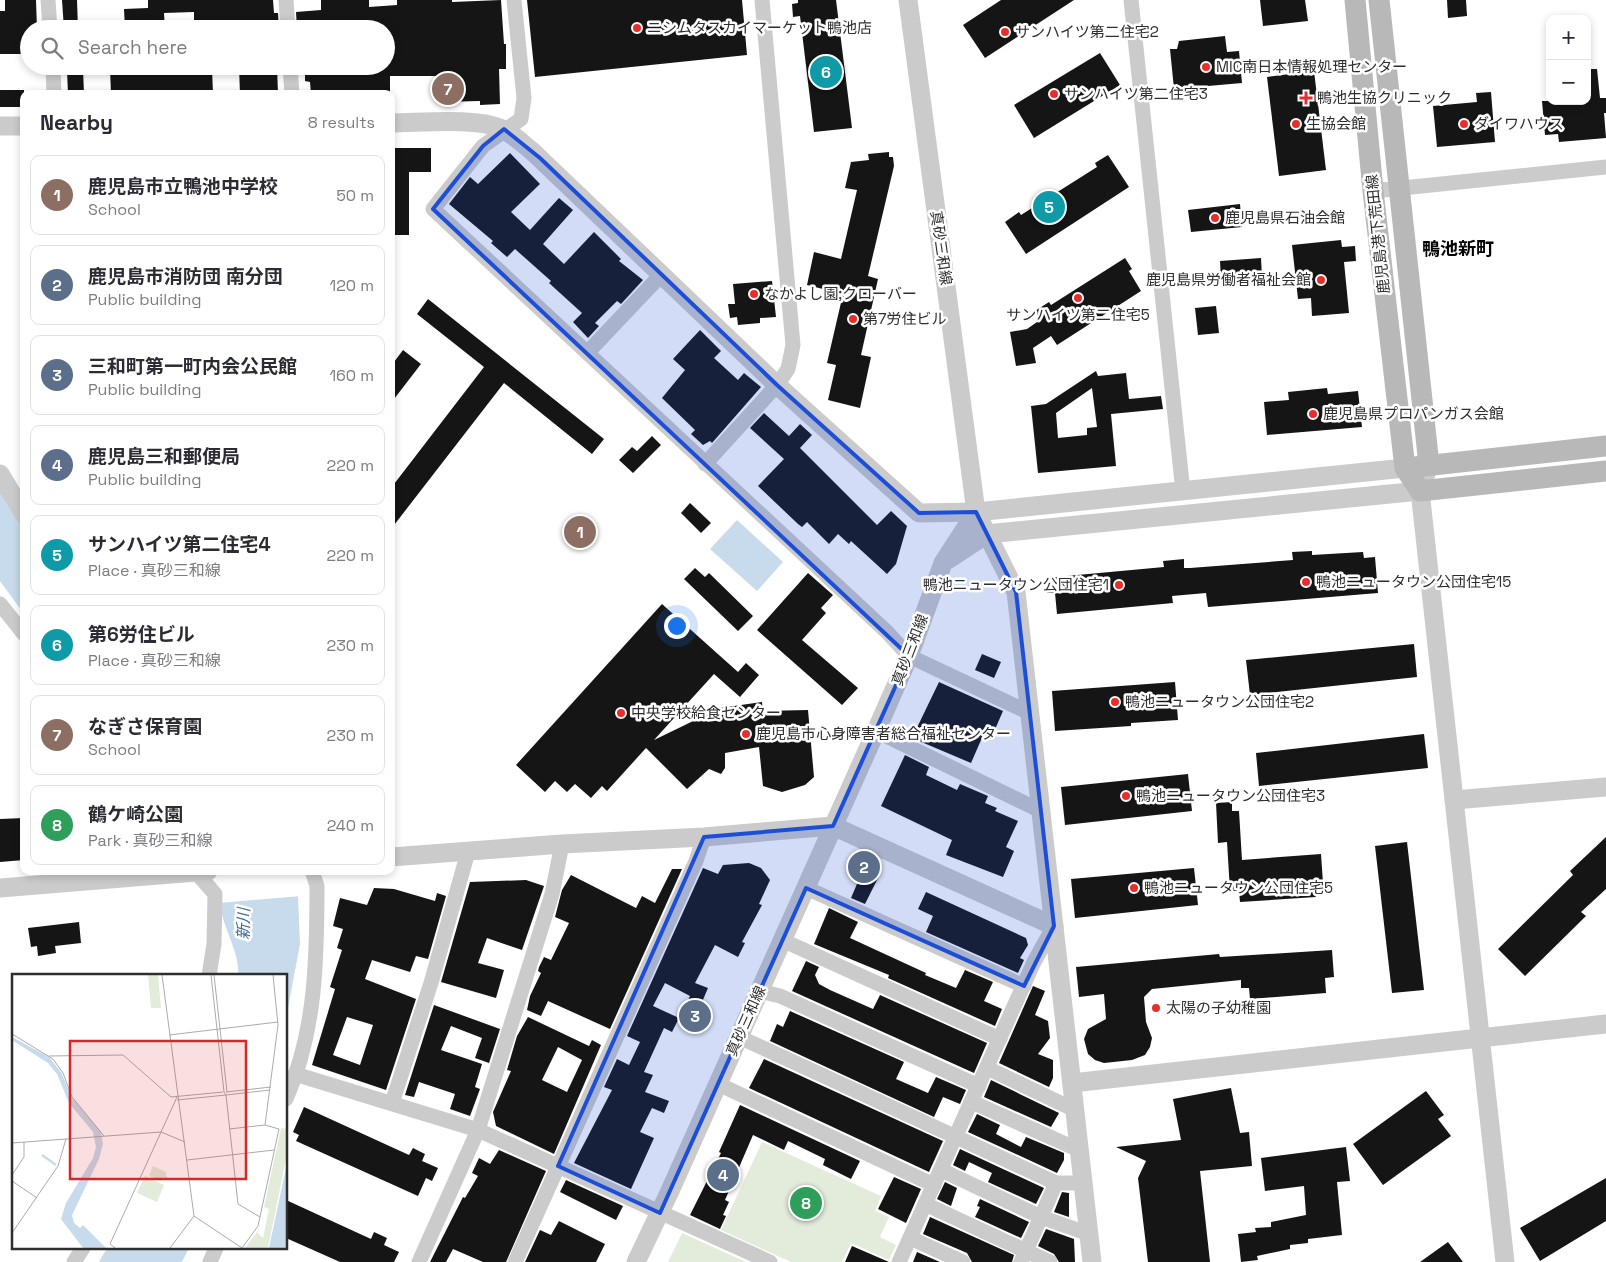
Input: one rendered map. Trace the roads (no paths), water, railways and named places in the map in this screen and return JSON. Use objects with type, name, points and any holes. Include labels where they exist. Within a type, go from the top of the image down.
[{"type":"main road","name":"鹿児島港下荒田線","points":[[1355,0],[1373,191],[1405,468],[1420,491]]},
{"type":"main road","name":"鹿児島港下荒田線","points":[[1379,0],[1429,465]]},
{"type":"main road","points":[[1405,468],[1606,446]]},
{"type":"main road","points":[[1420,491],[1606,471]]},
{"type":"street","points":[[48,0],[49,20]]},
{"type":"street","points":[[286,0],[287,20]]},
{"type":"street","points":[[514,0],[524,98],[521,119],[504,129],[484,146],[433,208],[705,464],[888,632],[909,656],[1030,713]]},
{"type":"street","points":[[705,464],[778,385],[788,369],[794,344],[762,0]]},
{"type":"street","name":"真砂三和線","points":[[636,1262],[660,1213],[909,656],[943,563],[976,512],[908,0]]},
{"type":"street","points":[[1131,0],[1183,492]]},
{"type":"street","points":[[53,75],[54,90]]},
{"type":"street","points":[[291,75],[292,90]]},
{"type":"street","points":[[395,123],[472,123],[489,124],[504,129],[533,152],[778,385],[919,513],[976,512],[1405,468]]},
{"type":"street","points":[[0,126],[20,126]]},
{"type":"street","points":[[1373,191],[1606,167]]},
{"type":"street","points":[[588,352],[661,275]]},
{"type":"street","points":[[1429,465],[1420,491],[1505,1262]]},
{"type":"street","points":[[0,474],[20,507]]},
{"type":"street","points":[[943,563],[987,534],[1420,491]]},
{"type":"street","points":[[976,512],[1016,592],[1092,1262]]},
{"type":"street","points":[[0,604],[20,629]]},
{"type":"street","points":[[876,731],[1041,811]]},
{"type":"street","points":[[1454,800],[1606,787]]},
{"type":"street","points":[[395,858],[562,844],[704,838],[833,826],[1054,926]]},
{"type":"street","points":[[514,1262],[696,861],[704,838]]},
{"type":"street","points":[[419,1262],[478,1130],[552,894],[562,844]]},
{"type":"street","points":[[392,1103],[436,968],[468,852]]},
{"type":"street","points":[[0,888],[162,875]]},
{"type":"street","points":[[202,875],[215,894],[214,944],[209,974]]},
{"type":"street","points":[[288,1093],[295,1074],[314,987],[316,886],[313,875]]},
{"type":"street","points":[[806,888],[1024,986]]},
{"type":"street","points":[[899,1262],[1024,986],[1054,926]]},
{"type":"street","points":[[782,940],[1000,1039]]},
{"type":"street","points":[[760,991],[780,996],[979,1086]]},
{"type":"street","points":[[1072,1083],[1606,1024]]},
{"type":"street","points":[[739,1037],[956,1135],[1056,1183],[1083,1182]]},
{"type":"street","points":[[987,1068],[1075,1110]]},
{"type":"street","points":[[295,1074],[478,1130],[770,1262]]},
{"type":"street","points":[[718,1084],[934,1185]]},
{"type":"street","points":[[972,1102],[1079,1150]]},
{"type":"street","points":[[941,1170],[1041,1217],[1089,1234]]},
{"type":"street","points":[[1024,1257],[1056,1183]]},
{"type":"street","points":[[925,1204],[1024,1257],[1050,1262]]},
{"type":"street","points":[[910,1238],[963,1262]]},
{"type":"street","points":[[74,1262],[82,1250]]},
{"type":"street","points":[[210,1262],[215,1250]]},
{"type":"water","points":[[0,490],[20,522],[20,608],[0,581]]},
{"type":"water","points":[[737,520],[783,562],[757,591],[710,549]]},
{"type":"water","name":"新川","points":[[216,875],[229,875],[298,896],[300,944],[288,1008],[288,974],[238,974],[237,961],[225,925]]},
{"type":"water","points":[[106,1250],[188,1250],[182,1262],[99,1262]]},
{"type":"place","name":"ニシムタスカイマーケット鴨池店","points":[[637,28]]},
{"type":"place","name":"サンハイツ第二住宅2","points":[[1005,32]]},
{"type":"place","name":"MIC南日本情報処理センター","points":[[1206,67]]},
{"type":"place","name":"第6労住ビル","points":[[826,72]]},
{"type":"place","name":"なぎさ保育園","points":[[448,89]]},
{"type":"place","name":"サンハイツ第二住宅3","points":[[1054,94]]},
{"type":"place","name":"鴨池生協クリニック","points":[[1306,98]]},
{"type":"place","name":"生協会館","points":[[1296,124]]},
{"type":"place","name":"ダイワハウス","points":[[1464,124]]},
{"type":"place","name":"サンハイツ第二住宅4","points":[[1049,207]]},
{"type":"place","name":"鹿児島県石油会館","points":[[1215,218]]},
{"type":"place","name":"鹿児島県労働者福祉会館","points":[[1321,280]]},
{"type":"place","name":"なかよし園;クローバー","points":[[754,294]]},
{"type":"place","name":"サンハイツ第二住宅5","points":[[1078,298]]},
{"type":"place","name":"第7労住ビル","points":[[853,319]]},
{"type":"place","name":"鹿児島県プロパンガス会館","points":[[1313,414]]},
{"type":"place","name":"鹿児島市立鴨池中学校","points":[[580,532]]},
{"type":"place","name":"鴨池ニュータウン公団住宅15","points":[[1306,582]]},
{"type":"place","name":"鴨池ニュータウン公団住宅1","points":[[1119,585]]},
{"type":"place","name":"鴨池ニュータウン公団住宅2","points":[[1115,702]]},
{"type":"place","name":"中央学校給食センター","points":[[621,713]]},
{"type":"place","name":"鹿児島市心身障害者総合福祉センター","points":[[746,734]]},
{"type":"place","name":"鴨池ニュータウン公団住宅3","points":[[1126,796]]},
{"type":"place","name":"鹿児島市消防団 南分団","points":[[864,867]]},
{"type":"place","name":"鴨池ニュータウン公団住宅5","points":[[1134,888]]},
{"type":"place","name":"太陽の子幼稚園","points":[[1156,1008]]},
{"type":"place","name":"三和町第一町内会公民館","points":[[695,1016]]},
{"type":"place","name":"鹿児島三和郵便局","points":[[723,1175]]},
{"type":"place","name":"鶴ケ崎公園","points":[[806,1203]]},
{"type":"district","name":"鴨池新町","points":[[1458,249]]}]
